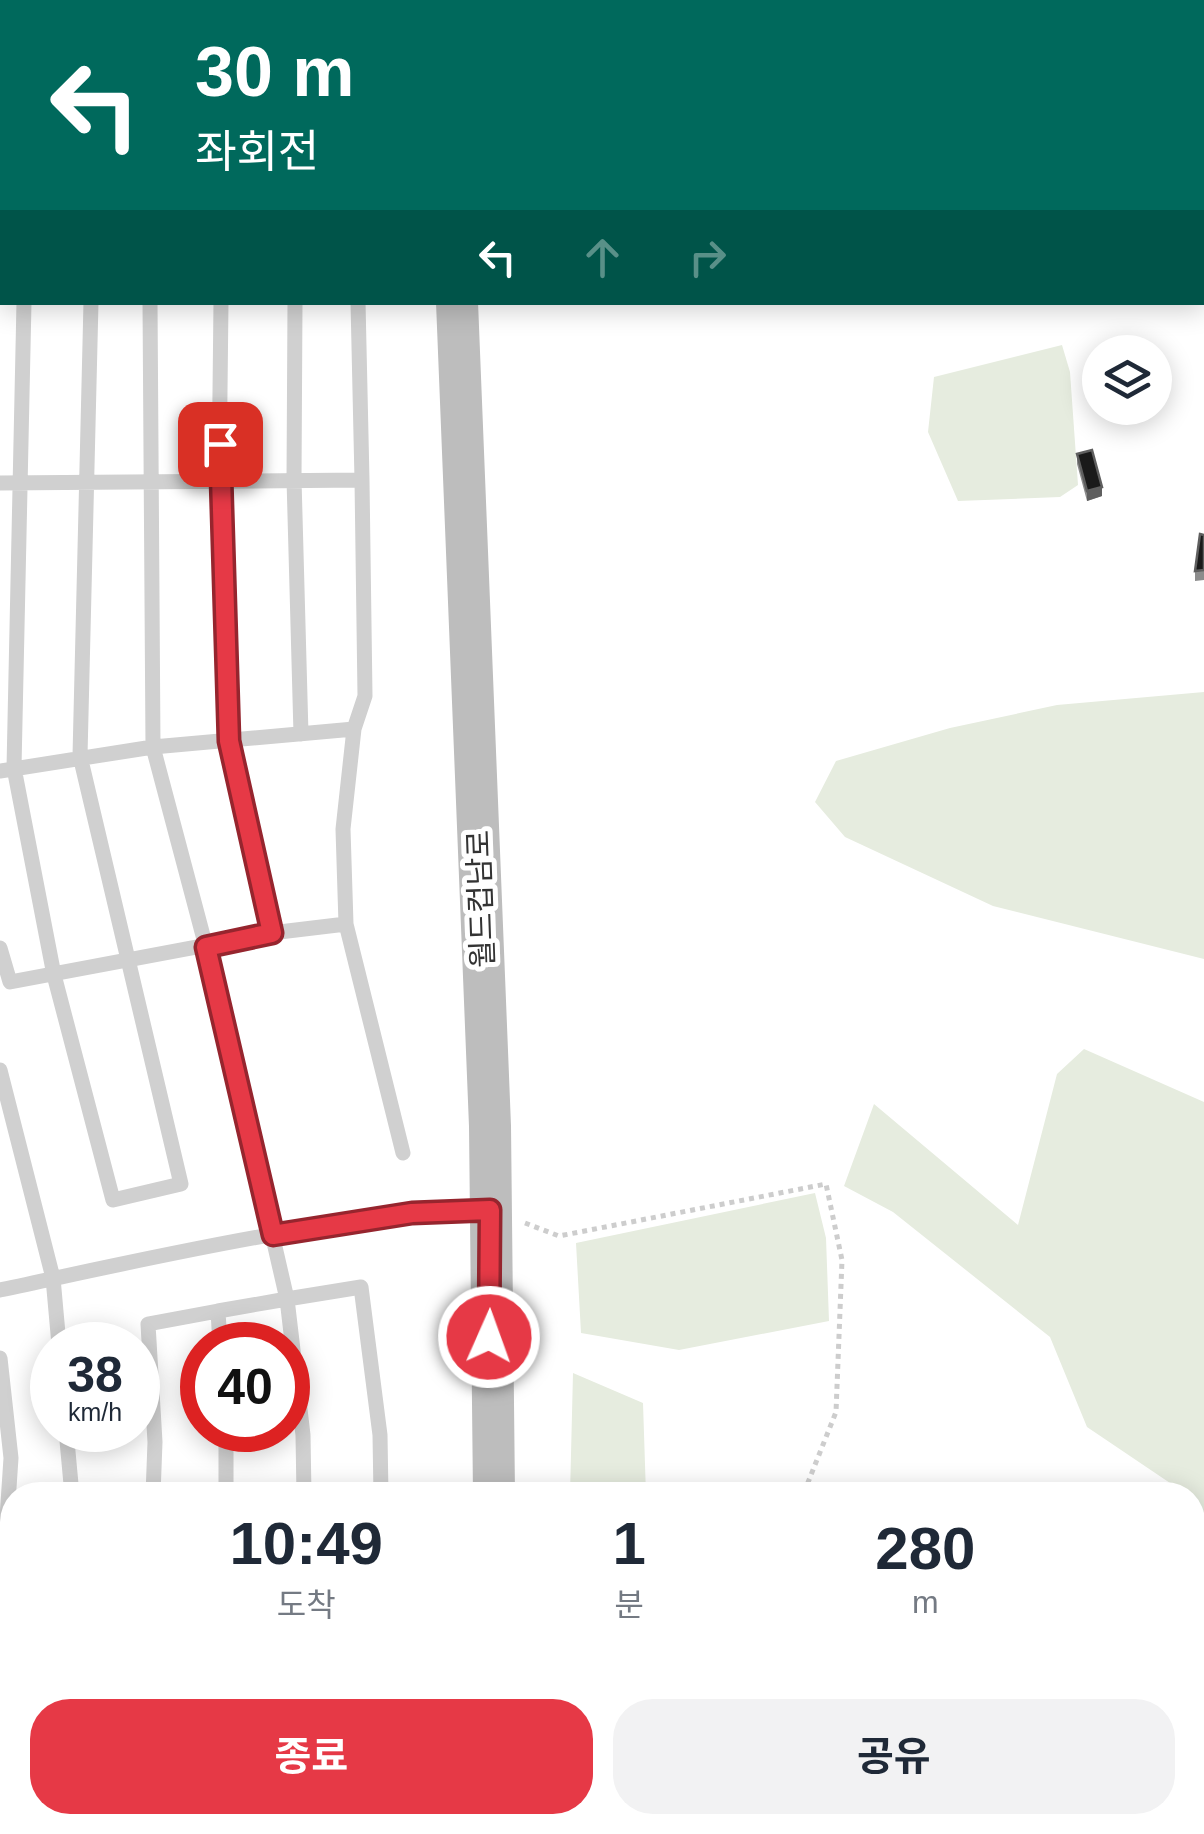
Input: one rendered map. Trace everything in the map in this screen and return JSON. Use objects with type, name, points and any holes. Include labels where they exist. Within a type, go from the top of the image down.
[{"type":"street","name":"월드컵남로","points":[[457,305],[490,1210],[494,1482]]},
{"type":"lane","points":[[24,305],[22,483],[7,770],[54,975],[113,1200],[182,1184],[80,756],[90,482],[91,305]]},
{"type":"lane","points":[[150,305],[153,747],[206,947],[287,1298],[303,1435],[304,1482]]},
{"type":"lane","points":[[222,305],[220,480],[229,741],[272,933]]},
{"type":"lane","points":[[296,305],[294,479],[300,734]]},
{"type":"lane","points":[[358,305],[365,696],[354,729],[343,829],[346,924],[403,1153]]},
{"type":"lane","points":[[0,484],[362,480]]},
{"type":"lane","points":[[7,770],[153,747],[354,729]]},
{"type":"lane","points":[[0,948],[10,982],[272,933],[346,924]]},
{"type":"lane","points":[[0,1070],[53,1278],[57,1322]]},
{"type":"lane","points":[[0,1290],[273,1235],[412,1213],[490,1210]]},
{"type":"lane","points":[[153,1482],[148,1324],[361,1287],[380,1435],[381,1482]]},
{"type":"lane","points":[[218,1311],[219,1322]]},
{"type":"lane","points":[[0,1358],[11,1482]]},
{"type":"lane","points":[[68,1452],[71,1482]]},
{"type":"lane","points":[[226,1452],[226,1482]]},
{"type":"path","points":[[490,1210],[559,1236],[826,1184],[842,1260],[836,1412],[808,1482]]},
{"type":"shaded area","points":[[1062,345],[1070,372],[1078,485],[1060,497],[958,501],[928,432],[934,377]]},
{"type":"shaded area","points":[[1204,692],[1204,959],[993,906],[845,837],[815,802],[836,761],[950,728],[1057,705]]},
{"type":"shaded area","points":[[1084,1049],[1204,1102],[1204,1482],[1169,1482],[1087,1427],[1050,1337],[893,1212],[844,1186],[874,1104],[1018,1225],[1057,1074]]},
{"type":"shaded area","points":[[815,1193],[826,1238],[829,1321],[679,1350],[581,1333],[576,1243]]},
{"type":"shaded area","points":[[573,1373],[643,1403],[646,1482],[570,1482]]},
{"type":"building","points":[[1092,450],[1102,487],[1087,491],[1077,454]]},
{"type":"building","points":[[1200,534],[1204,535],[1204,570],[1195,571]]},
{"type":"route","points":[[220,444],[229,741],[272,933],[206,947],[273,1235],[412,1213],[490,1210],[489,1337]]}]
